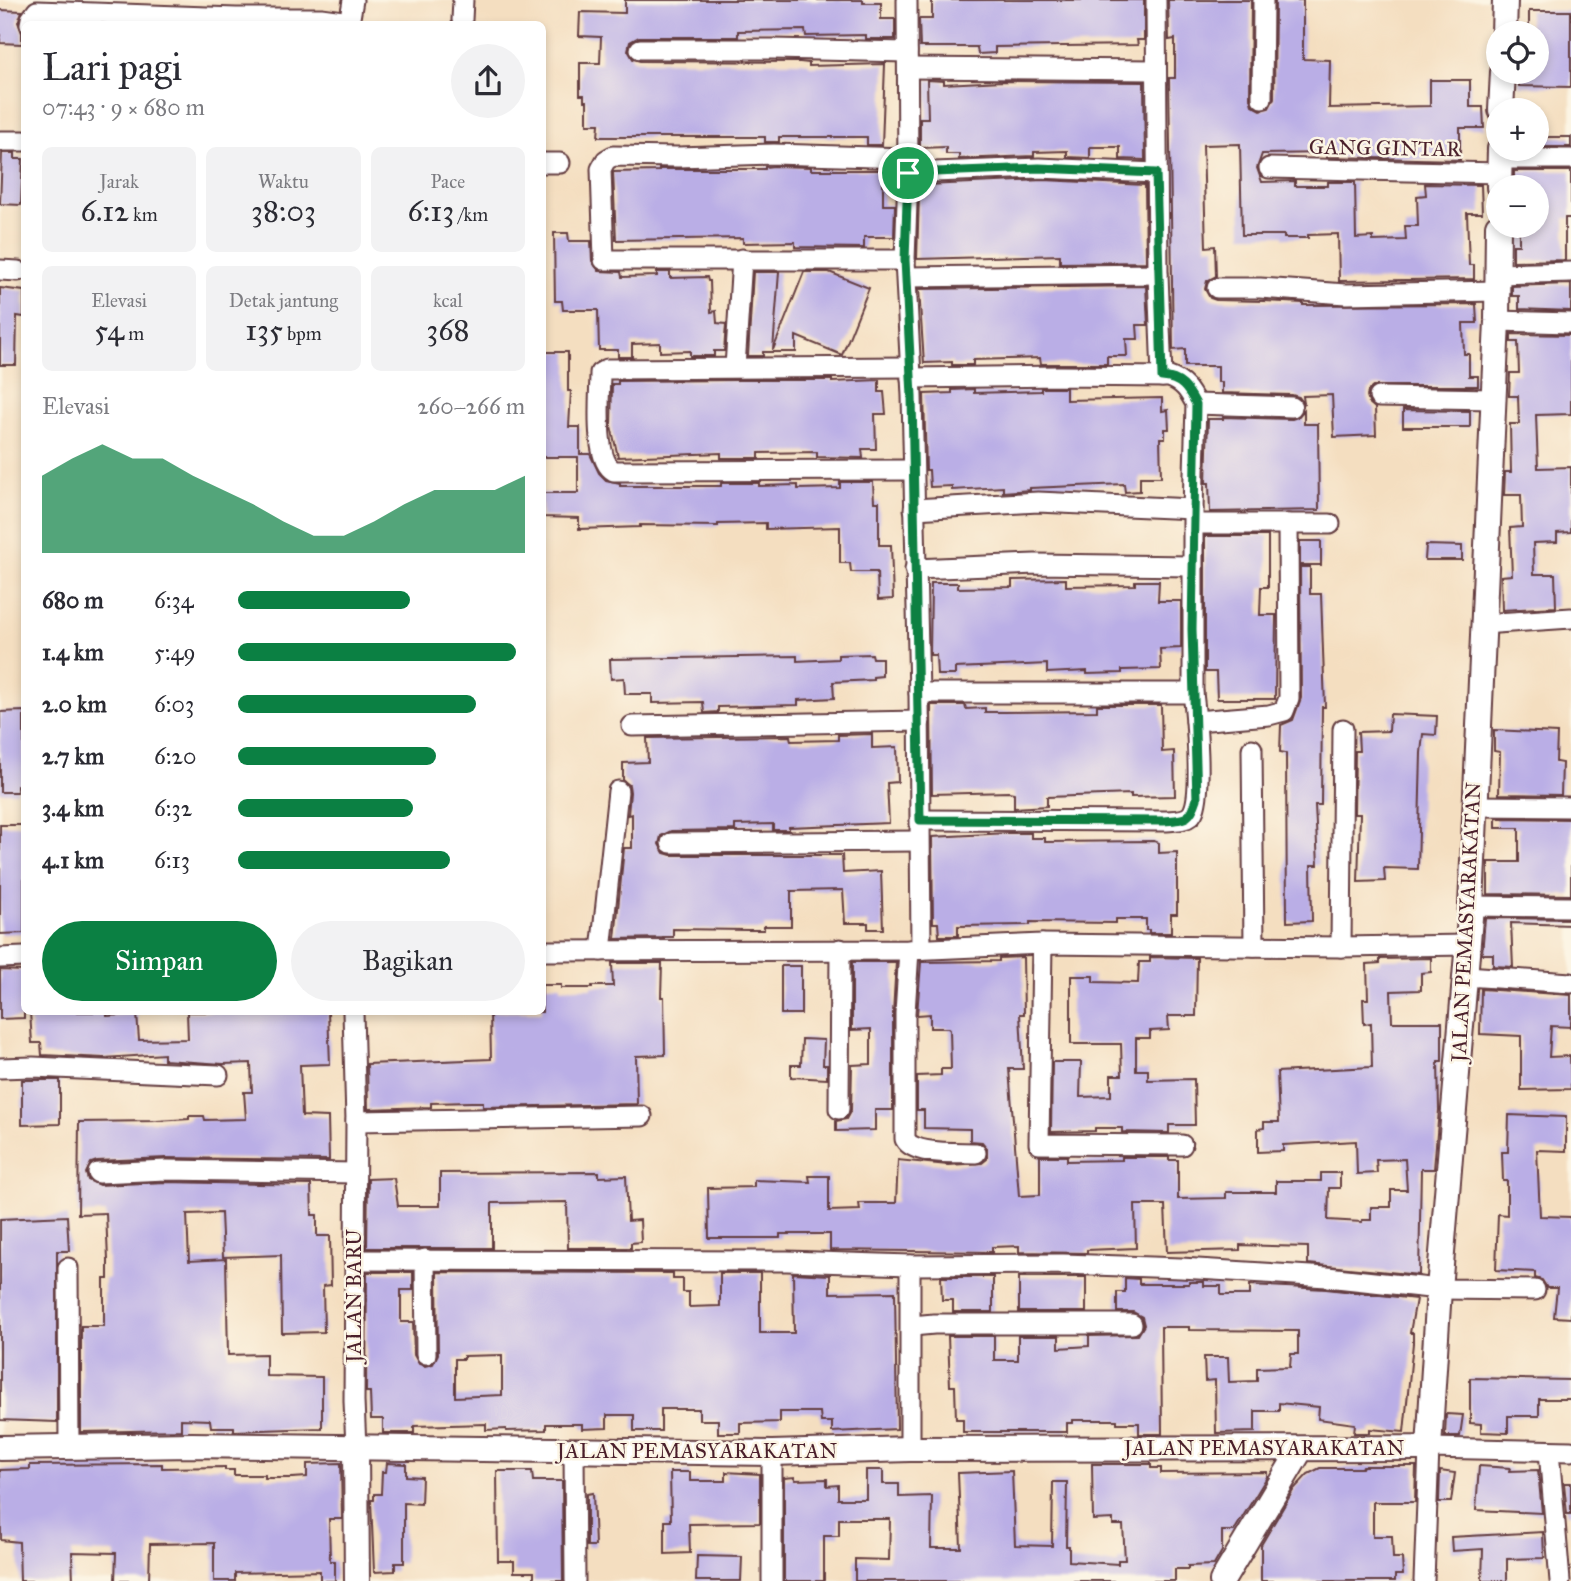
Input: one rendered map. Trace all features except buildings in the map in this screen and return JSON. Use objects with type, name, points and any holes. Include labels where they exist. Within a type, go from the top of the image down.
[{"type":"street","points":[[349,21],[353,0]]},
{"type":"street","points":[[462,20],[463,0]]},
{"type":"street","points":[[907,0],[906,268],[911,372],[920,820],[915,950],[905,1013],[905,1139],[912,1148],[923,1151],[976,1153]]},
{"type":"street","points":[[1156,0],[1156,173],[1162,377]]},
{"type":"street","points":[[1262,98],[1263,0]]},
{"type":"street","points":[[1504,21],[1505,0]]},
{"type":"street","points":[[31,21],[37,11],[321,18],[338,21]]},
{"type":"street","points":[[640,49],[773,49],[907,60],[1155,70]]},
{"type":"street","points":[[0,141],[21,141]]},
{"type":"street","points":[[1156,173],[907,165],[774,154],[613,156],[606,160],[601,169],[604,260],[743,259],[906,268],[1158,275]]},
{"type":"street","name":"GANG GINTAR","points":[[1269,168],[1500,167],[1571,159]]},
{"type":"street","name":"JALAN PEMASYARAKATAN","points":[[0,1448],[192,1445],[772,1453],[910,1449],[1429,1448],[1439,1289],[1471,906],[1494,399],[1498,238]]},
{"type":"street","points":[[735,367],[743,259]]},
{"type":"street","points":[[1217,288],[1346,294],[1497,282],[1571,272]]},
{"type":"street","points":[[1497,321],[1571,323]]},
{"type":"street","points":[[913,470],[614,471],[604,463],[600,447],[600,373],[614,368],[735,367],[1162,377],[1181,382],[1188,389],[1196,404],[1192,566],[1197,799],[1193,814],[1185,819],[1164,821],[920,820]]},
{"type":"street","points":[[1379,397],[1494,399]]},
{"type":"street","points":[[1196,404],[1292,407]]},
{"type":"street","points":[[914,509],[1038,502],[1288,524],[1330,524]]},
{"type":"street","points":[[1196,721],[1269,715],[1284,711],[1287,706],[1288,524]]},
{"type":"street","points":[[915,569],[1035,564],[1192,566]]},
{"type":"street","points":[[1482,624],[1571,618]]},
{"type":"street","points":[[919,693],[1193,693]]},
{"type":"street","points":[[632,726],[919,721]]},
{"type":"street","points":[[1341,947],[1343,729]]},
{"type":"street","points":[[1252,749],[1254,946]]},
{"type":"street","points":[[601,951],[618,791]]},
{"type":"street","points":[[1474,806],[1571,807]]},
{"type":"street","points":[[671,843],[919,841]]},
{"type":"street","points":[[1471,906],[1571,907]]},
{"type":"street","points":[[546,951],[915,950],[1042,944],[1341,947],[1468,945]]},
{"type":"street","points":[[1042,944],[1039,1144],[1182,1145]]},
{"type":"street","points":[[839,1109],[840,949]]},
{"type":"street","points":[[0,958],[21,957]]},
{"type":"street","points":[[1466,976],[1571,982]]},
{"type":"street","name":"JALAN BARU","points":[[353,1015],[356,1121],[354,1260],[357,1581]]},
{"type":"street","points":[[0,1068],[218,1075]]},
{"type":"street","points":[[356,1121],[642,1116]]},
{"type":"street","points":[[98,1173],[166,1170],[355,1173]]},
{"type":"street","points":[[425,1259],[426,1354]]},
{"type":"street","points":[[354,1260],[1063,1264],[1327,1277],[1439,1289],[1535,1290]]},
{"type":"street","points":[[910,1265],[910,1449]]},
{"type":"street","points":[[68,1268],[69,1447]]},
{"type":"street","points":[[912,1326],[1132,1324]]},
{"type":"street","points":[[1424,1581],[1429,1448],[1571,1451]]},
{"type":"street","points":[[1222,1581],[1301,1449]]},
{"type":"street","points":[[1549,1451],[1560,1581]]},
{"type":"street","points":[[574,1452],[575,1581]]},
{"type":"street","points":[[772,1453],[772,1581]]},
{"type":"route","points":[[1039,168],[1156,173],[1162,377],[1181,382],[1196,404],[1192,629],[1197,799],[1193,814],[1185,819],[920,820],[912,396],[905,260],[908,173],[1039,168]]}]
